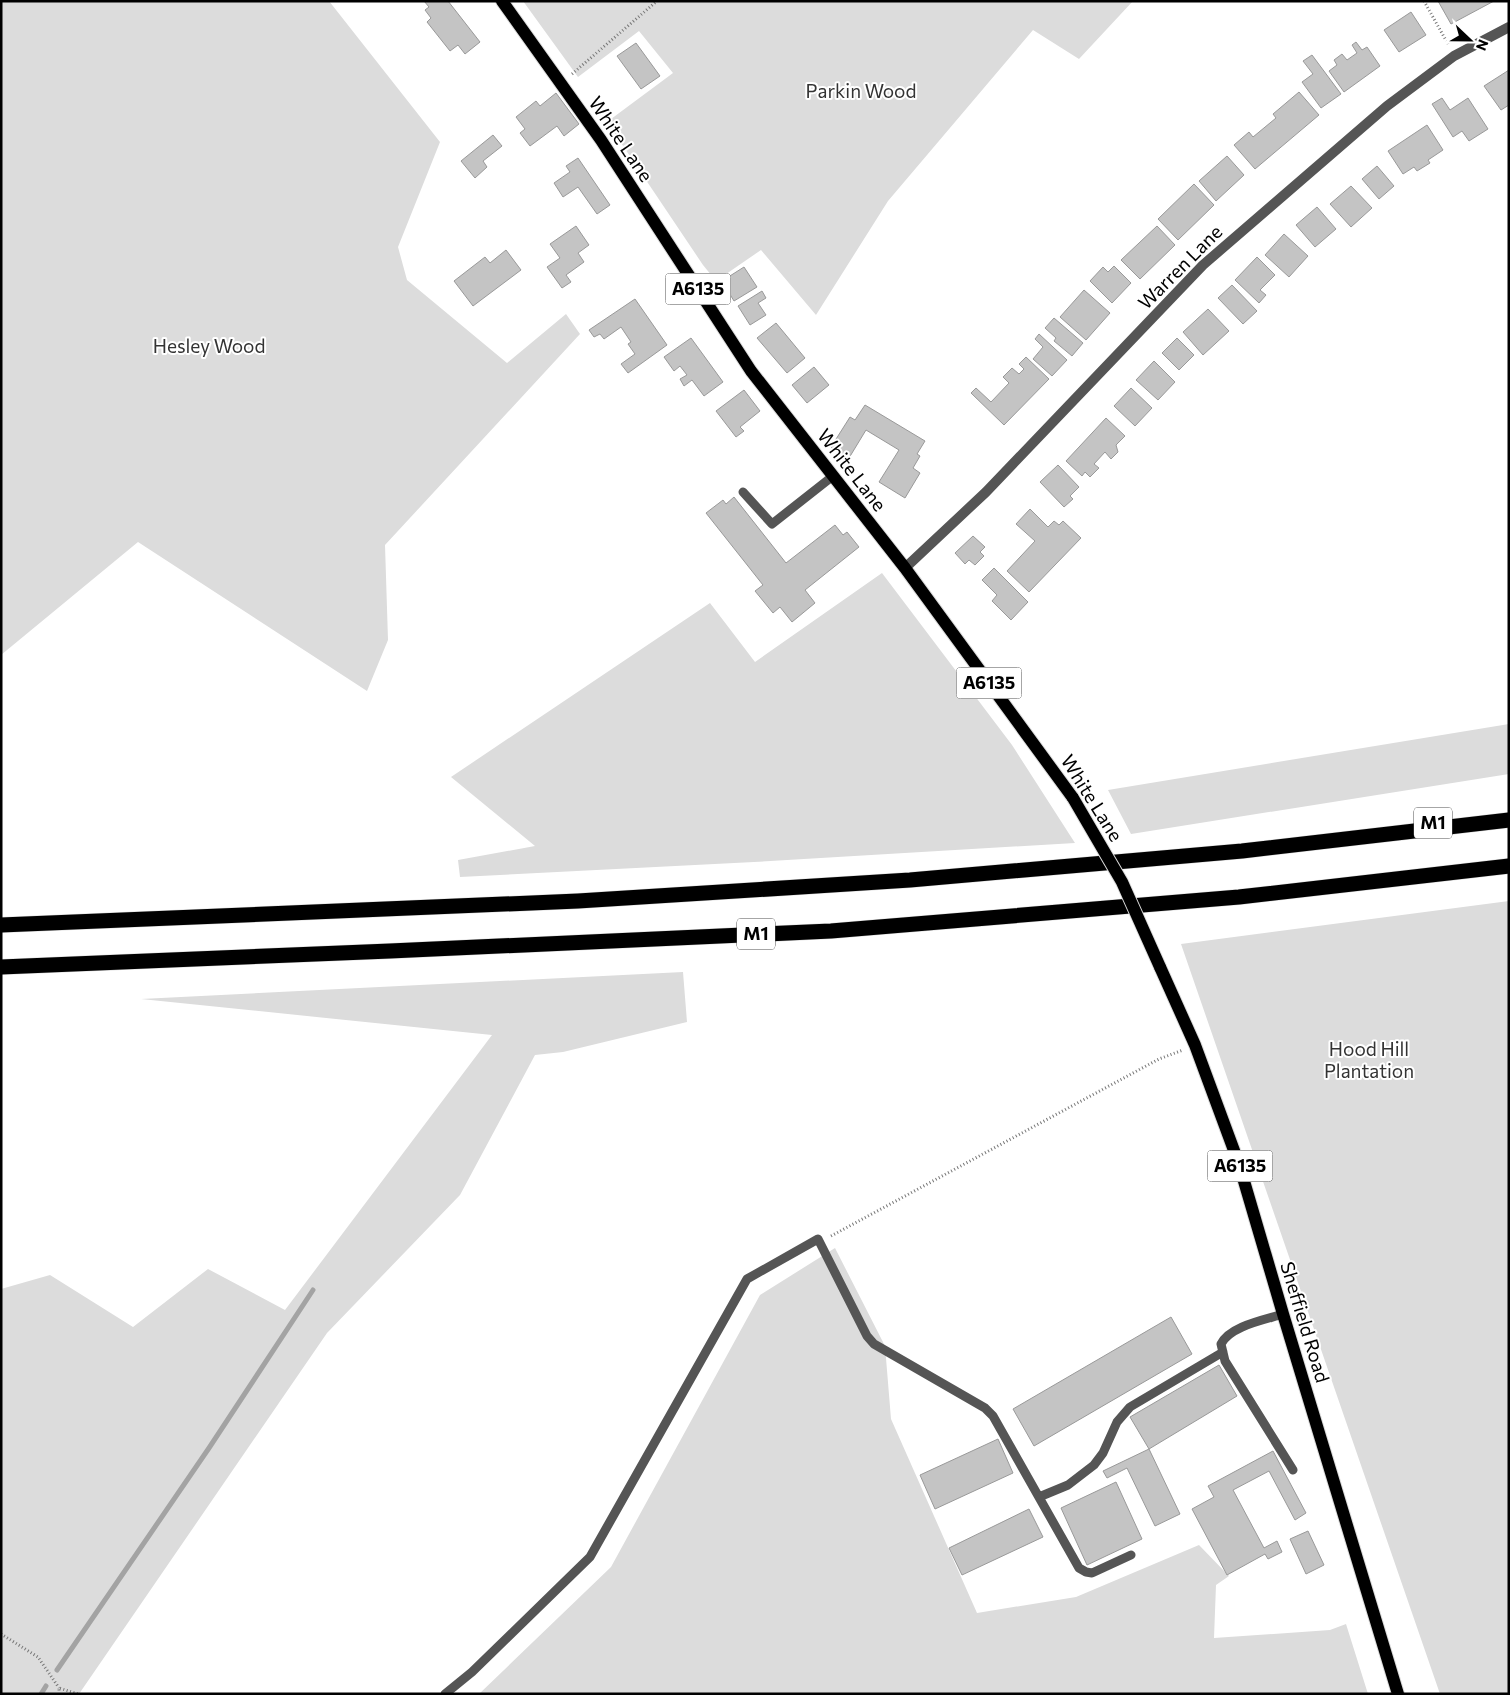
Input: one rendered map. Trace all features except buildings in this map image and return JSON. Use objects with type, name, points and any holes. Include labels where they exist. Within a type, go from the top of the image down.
[{"type":"highway","name":"M1","points":[[1357,837],[1509,809]]},
{"type":"highway","name":"M1","points":[[1,924],[578,901],[910,880],[1242,851],[1509,820]]},
{"type":"highway","name":"M1","points":[[1,967],[831,931],[1239,897],[1509,866]]},
{"type":"main road","name":"White Lane","points":[[502,1],[601,140],[751,371],[905,568],[1073,798],[1122,882],[1160,967]]},
{"type":"main road","name":"Sheffield Road","points":[[1160,967],[1196,1045],[1239,1164],[1398,1694]]},
{"type":"street","name":"Warren Lane","points":[[905,568],[986,492],[1203,266],[1387,106],[1454,56],[1509,27]]},
{"type":"lane","points":[[743,492],[772,524],[833,476]]},
{"type":"lane","points":[[445,1694],[472,1672],[590,1557],[747,1279],[818,1239],[867,1336],[874,1344],[985,1408],[993,1416],[1079,1568],[1092,1573],[1131,1555]]},
{"type":"lane","points":[[1283,1314],[1232,1331],[1224,1337],[1221,1344],[1225,1361],[1293,1470]]},
{"type":"lane","points":[[1039,1497],[1068,1485],[1094,1465],[1103,1453],[1117,1422],[1130,1407],[1223,1352]]},
{"type":"path","points":[[560,84],[657,1]]},
{"type":"path","points":[[1424,1],[1454,56]]},
{"type":"path","points":[[818,1239],[830,1237],[1159,1059],[1196,1045]]},
{"type":"path","points":[[1,1634],[38,1657],[59,1688],[78,1694]]},
{"type":"path","points":[[58,1694],[59,1688]]},
{"type":"green space","name":"Hesley Wood","points":[[1,1],[329,1],[440,142],[398,247],[407,280],[507,363],[566,314],[580,334],[385,545],[388,640],[367,691],[138,542],[1,655]]},
{"type":"green space","name":"Parkin Wood","points":[[523,1],[1133,1],[1079,59],[1033,30],[888,201],[816,315],[761,250],[716,281],[703,265],[607,122],[673,73],[639,31],[578,77]]},
{"type":"green space","points":[[882,573],[1012,745],[1075,843],[460,877],[458,860],[535,846],[451,777],[710,603],[755,662]]},
{"type":"green space","points":[[1509,724],[1509,774],[1131,834],[1108,790]]},
{"type":"green space","name":"Hood Hill Plantation","points":[[1509,901],[1509,1694],[1440,1694],[1181,944]]},
{"type":"green space","points":[[683,972],[687,1022],[563,1052],[535,1055],[460,1195],[327,1333],[79,1694],[1,1694],[1,1289],[50,1275],[133,1327],[208,1269],[285,1310],[492,1035],[141,999]]},
{"type":"green space","points":[[835,1248],[885,1346],[891,1419],[977,1613],[1076,1597],[1199,1545],[1229,1576],[1216,1585],[1214,1638],[1330,1630],[1346,1624],[1368,1694],[479,1694],[611,1567],[760,1295]]},
{"type":"waterway","points":[[57,1670],[209,1448],[313,1290]]},
{"type":"waterway","points":[[41,1694],[46,1686]]}]
